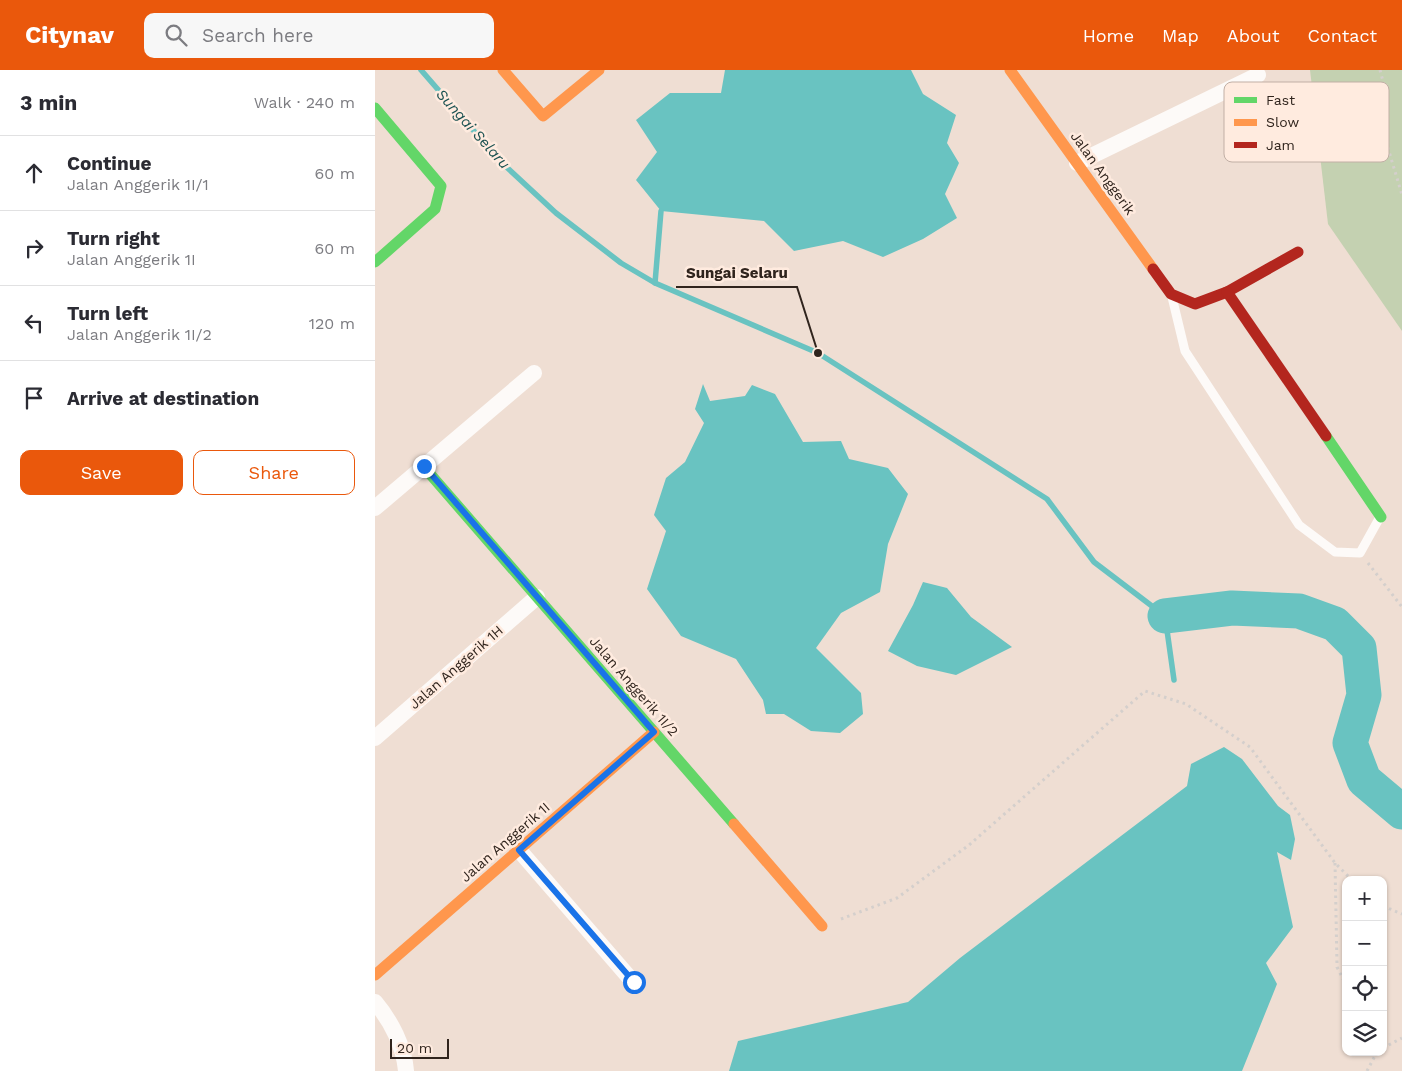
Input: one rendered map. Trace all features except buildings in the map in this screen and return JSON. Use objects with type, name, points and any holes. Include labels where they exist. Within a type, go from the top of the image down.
[{"type":"street","points":[[503,70],[543,116],[599,70]]},
{"type":"street","name":"Jalan Anggerik","points":[[1010,70],[1171,294]]},
{"type":"street","points":[[1244,82],[1258,75]]},
{"type":"street","points":[[1077,163],[1224,92]]},
{"type":"street","points":[[375,108],[441,186],[435,208],[375,262]]},
{"type":"street","points":[[1171,294],[1195,304],[1227,292],[1298,252]]},
{"type":"street","points":[[1227,292],[1381,517]]},
{"type":"street","points":[[375,508],[534,373]]},
{"type":"street","name":"Jalan Anggerik 1I/2","points":[[424,466],[822,926]]},
{"type":"street","name":"Jalan Anggerik 1H","points":[[375,738],[537,597]]},
{"type":"street","name":"Jalan Anggerik 1I","points":[[375,975],[654,732]]},
{"type":"street","points":[[519,850],[634,982]]},
{"type":"street","points":[[375,1002],[383,1012],[405,1053],[406,1071]]},
{"type":"lane","points":[[1171,294],[1185,351],[1299,526],[1335,552],[1360,553],[1381,517]]},
{"type":"path","points":[[1389,154],[1402,195]]},
{"type":"path","points":[[1360,553],[1402,607]]},
{"type":"path","points":[[822,926],[897,898],[969,845],[1145,691],[1186,704],[1249,747],[1335,863],[1348,876]]},
{"type":"path","points":[[1335,863],[1337,967],[1342,977]]},
{"type":"path","points":[[1387,908],[1402,914]]},
{"type":"path","points":[[1387,1046],[1402,1038]]},
{"type":"path","points":[[1367,1071],[1375,1056]]},
{"type":"green space","points":[[1310,70],[1402,70],[1402,331],[1328,224],[1321,162],[1389,162],[1389,82],[1311,82]]},
{"type":"water","points":[[725,70],[911,70],[923,94],[956,115],[947,143],[959,163],[945,194],[957,218],[923,239],[883,257],[843,241],[794,251],[764,221],[661,211],[636,180],[657,152],[636,120],[670,93],[721,93]]},
{"type":"water","points":[[703,384],[710,401],[745,396],[752,385],[775,394],[803,442],[841,441],[849,459],[888,468],[908,494],[888,544],[880,592],[841,613],[816,648],[861,693],[863,714],[840,733],[811,731],[784,714],[766,714],[763,700],[736,659],[681,636],[647,589],[666,531],[654,515],[666,478],[685,462],[704,423],[695,409]]},
{"type":"water","points":[[923,582],[947,588],[971,617],[1012,647],[956,675],[917,666],[888,651]]},
{"type":"water","points":[[1224,747],[1242,759],[1278,806],[1290,815],[1295,839],[1291,860],[1277,852],[1293,927],[1266,963],[1277,984],[1242,1071],[729,1071],[738,1041],[908,1002],[960,958],[1187,786],[1191,764]]},
{"type":"waterway","name":"Sungai Selaru","points":[[421,70],[500,161],[556,213],[621,263],[655,283],[818,353],[1047,499],[1094,562],[1165,616],[1174,680]]},
{"type":"waterway","points":[[655,283],[661,211]]},
{"type":"waterway","name":"Sungai Selaru","points":[[1165,616],[1232,608],[1299,611],[1335,624],[1359,648],[1364,695],[1350,743],[1364,780],[1402,812]]},
{"type":"traffic: fast","points":[[375,108],[441,186],[435,209],[375,262]]},
{"type":"traffic: fast","points":[[1326,436],[1381,517]]},
{"type":"traffic: fast","points":[[424,467],[734,824]]},
{"type":"traffic: slow","points":[[503,70],[543,116],[599,70]]},
{"type":"traffic: slow","points":[[1010,70],[1153,269]]},
{"type":"traffic: slow","points":[[375,975],[654,732]]},
{"type":"traffic: slow","points":[[734,824],[822,926]]},
{"type":"traffic: jam","points":[[1153,269],[1171,294],[1195,304],[1227,292],[1298,252]]},
{"type":"traffic: jam","points":[[1227,292],[1326,436]]},
{"type":"place","name":"Sungai Selaru","points":[[818,353]]},
{"type":"route","points":[[424,466],[654,732],[519,850],[634,982]]}]
